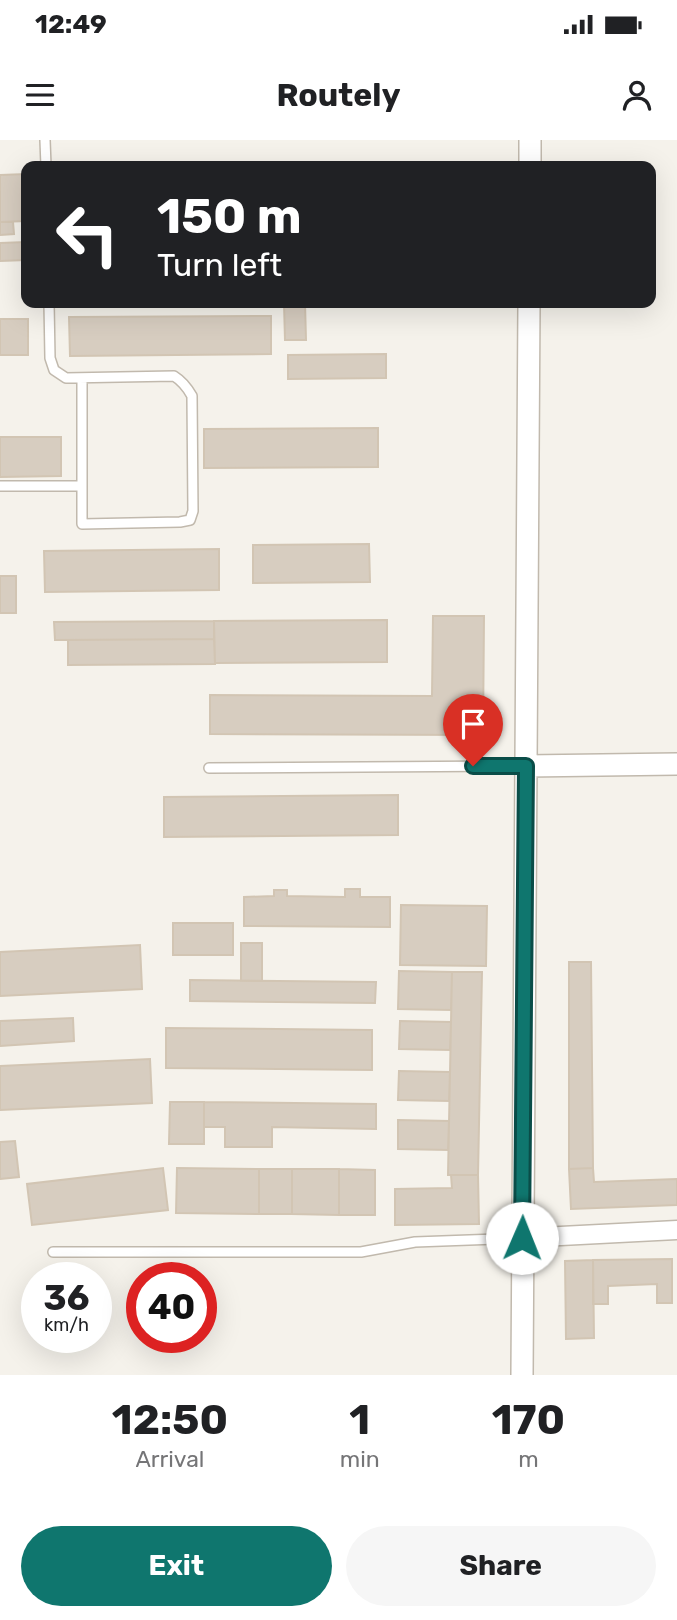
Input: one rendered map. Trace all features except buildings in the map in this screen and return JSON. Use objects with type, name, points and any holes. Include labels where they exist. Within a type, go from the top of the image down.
[{"type":"street","points":[[530,140],[530,161]]},
{"type":"street","points":[[522,1375],[529,308]]},
{"type":"street","points":[[526,766],[677,764]]},
{"type":"street","points":[[522,1238],[677,1230]]},
{"type":"lane","points":[[45,140],[46,161]]},
{"type":"lane","points":[[49,308],[50,358],[54,370],[66,378],[174,376],[187,387],[192,396],[190,520],[82,524],[82,378]]},
{"type":"lane","points":[[0,486],[82,485]]},
{"type":"lane","points":[[209,768],[526,766]]},
{"type":"lane","points":[[53,1252],[361,1252],[415,1242],[522,1238]]},
{"type":"route","points":[[473,766],[526,766],[522,1238]]}]
